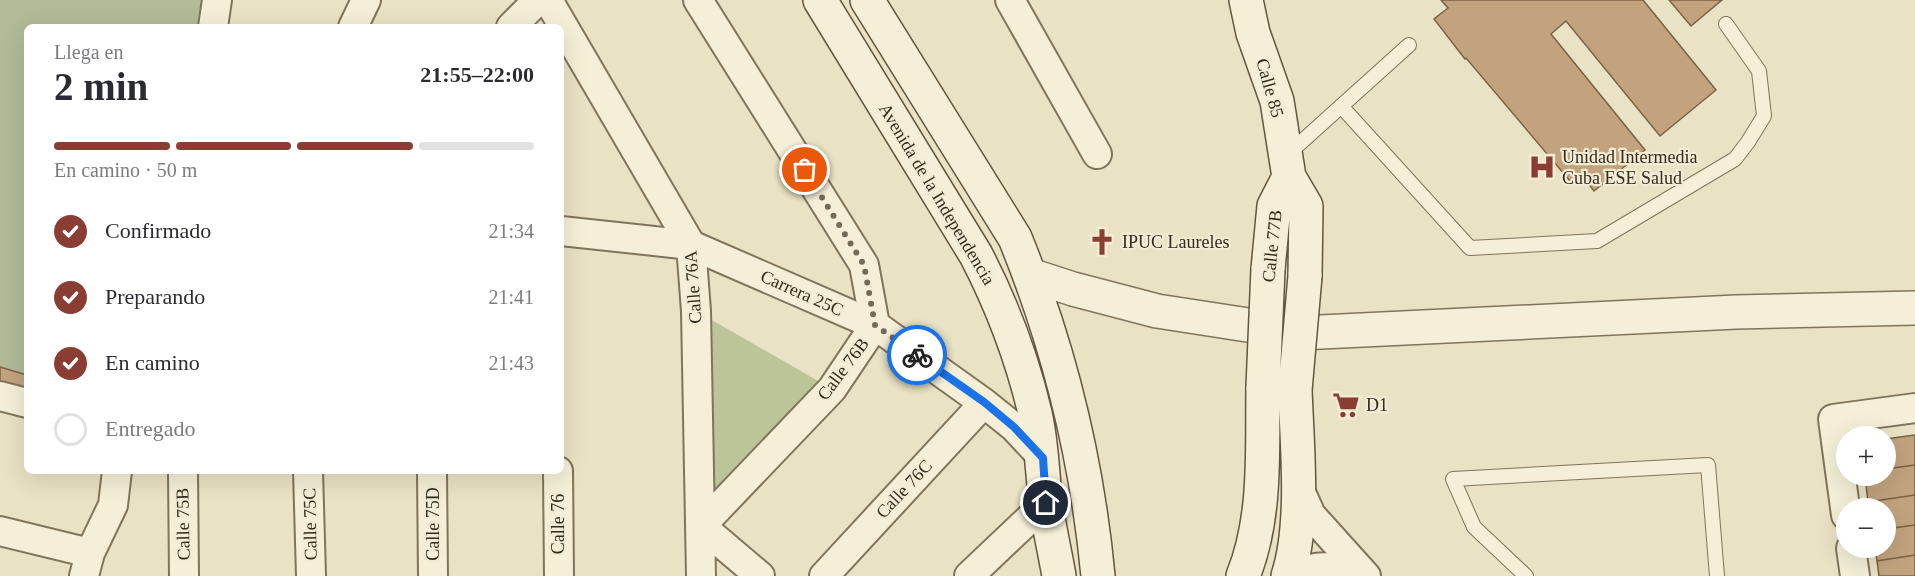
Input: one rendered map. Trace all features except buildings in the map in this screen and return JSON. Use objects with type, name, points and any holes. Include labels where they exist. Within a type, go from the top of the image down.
[{"type":"main road","name":"Avenida de la Independencia","points":[[820,0],[981,266],[1012,334],[1025,420],[1043,458],[1046,503],[1059,576]]},
{"type":"main road","points":[[867,0],[1015,238],[1030,275],[1050,332],[1080,449],[1098,575]]},
{"type":"main road","name":"Calle 85","points":[[1246,0],[1253,33],[1276,101],[1287,167]]},
{"type":"main road","name":"Calle 77B","points":[[1287,167],[1274,206],[1268,269],[1279,388],[1299,488],[1292,564],[1288,576]]},
{"type":"main road","name":"Calle 77B","points":[[1243,576],[1251,557],[1279,388],[1300,333],[1305,276],[1306,206],[1287,167]]},
{"type":"main road","points":[[1030,275],[1157,311],[1300,333],[1736,312],[1915,308]]},
{"type":"street","points":[[213,24],[217,0]]},
{"type":"street","points":[[354,24],[366,0]]},
{"type":"street","points":[[514,24],[538,0]]},
{"type":"street","name":"Calle 76A","points":[[548,0],[562,24]]},
{"type":"street","name":"Calle 76B","points":[[698,0],[864,265],[875,325],[832,389],[701,526]]},
{"type":"street","points":[[1010,0],[1097,154]]},
{"type":"street","name":"Calle 76A","points":[[564,27],[692,245],[696,311],[702,576]]},
{"type":"street","name":"Carrera 25C","points":[[564,231],[692,245],[875,325],[984,402],[1025,420]]},
{"type":"street","points":[[0,396],[24,402]]},
{"type":"street","name":"Calle 76C","points":[[824,576],[984,402]]},
{"type":"street","points":[[1844,498],[1833,419],[1915,408]]},
{"type":"street","points":[[0,531],[87,565],[112,505],[117,474]]},
{"type":"street","name":"Calle 75B","points":[[183,474],[184,576]]},
{"type":"street","name":"Calle 75C","points":[[308,474],[311,576]]},
{"type":"street","name":"Calle 75D","points":[[432,474],[433,576]]},
{"type":"street","name":"Calle 76","points":[[558,474],[559,576]]},
{"type":"street","points":[[1299,488],[1311,515],[1366,576]]},
{"type":"street","points":[[969,576],[1046,503]]},
{"type":"street","points":[[701,526],[760,576]]},
{"type":"street","points":[[1852,558],[1855,576]]},
{"type":"street","points":[[1300,576],[1305,571],[1334,568],[1346,570],[1357,576]]},
{"type":"lane","points":[[1341,106],[1470,248],[1597,241],[1735,159],[1764,116],[1760,71],[1725,24]]},
{"type":"lane","points":[[1287,167],[1341,106],[1409,45]]},
{"type":"lane","points":[[1526,576],[1474,527],[1453,479],[1708,465],[1717,576]]},
{"type":"green space","points":[[0,0],[217,0],[213,24],[24,24],[24,402],[0,396]]},
{"type":"green space","points":[[696,311],[832,389],[701,526]]},
{"type":"way so far","points":[[805,170],[864,265],[875,325],[917,355]]},
{"type":"place","name":"Unidad Intermedia Cuba ESE Salud","points":[[1542,167]]},
{"type":"place","name":"IPUC Laureles","points":[[1102,242]]},
{"type":"place","name":"D1","points":[[1346,405]]},
{"type":"route","points":[[917,355],[984,402],[1014,427],[1043,458],[1046,503]]}]
